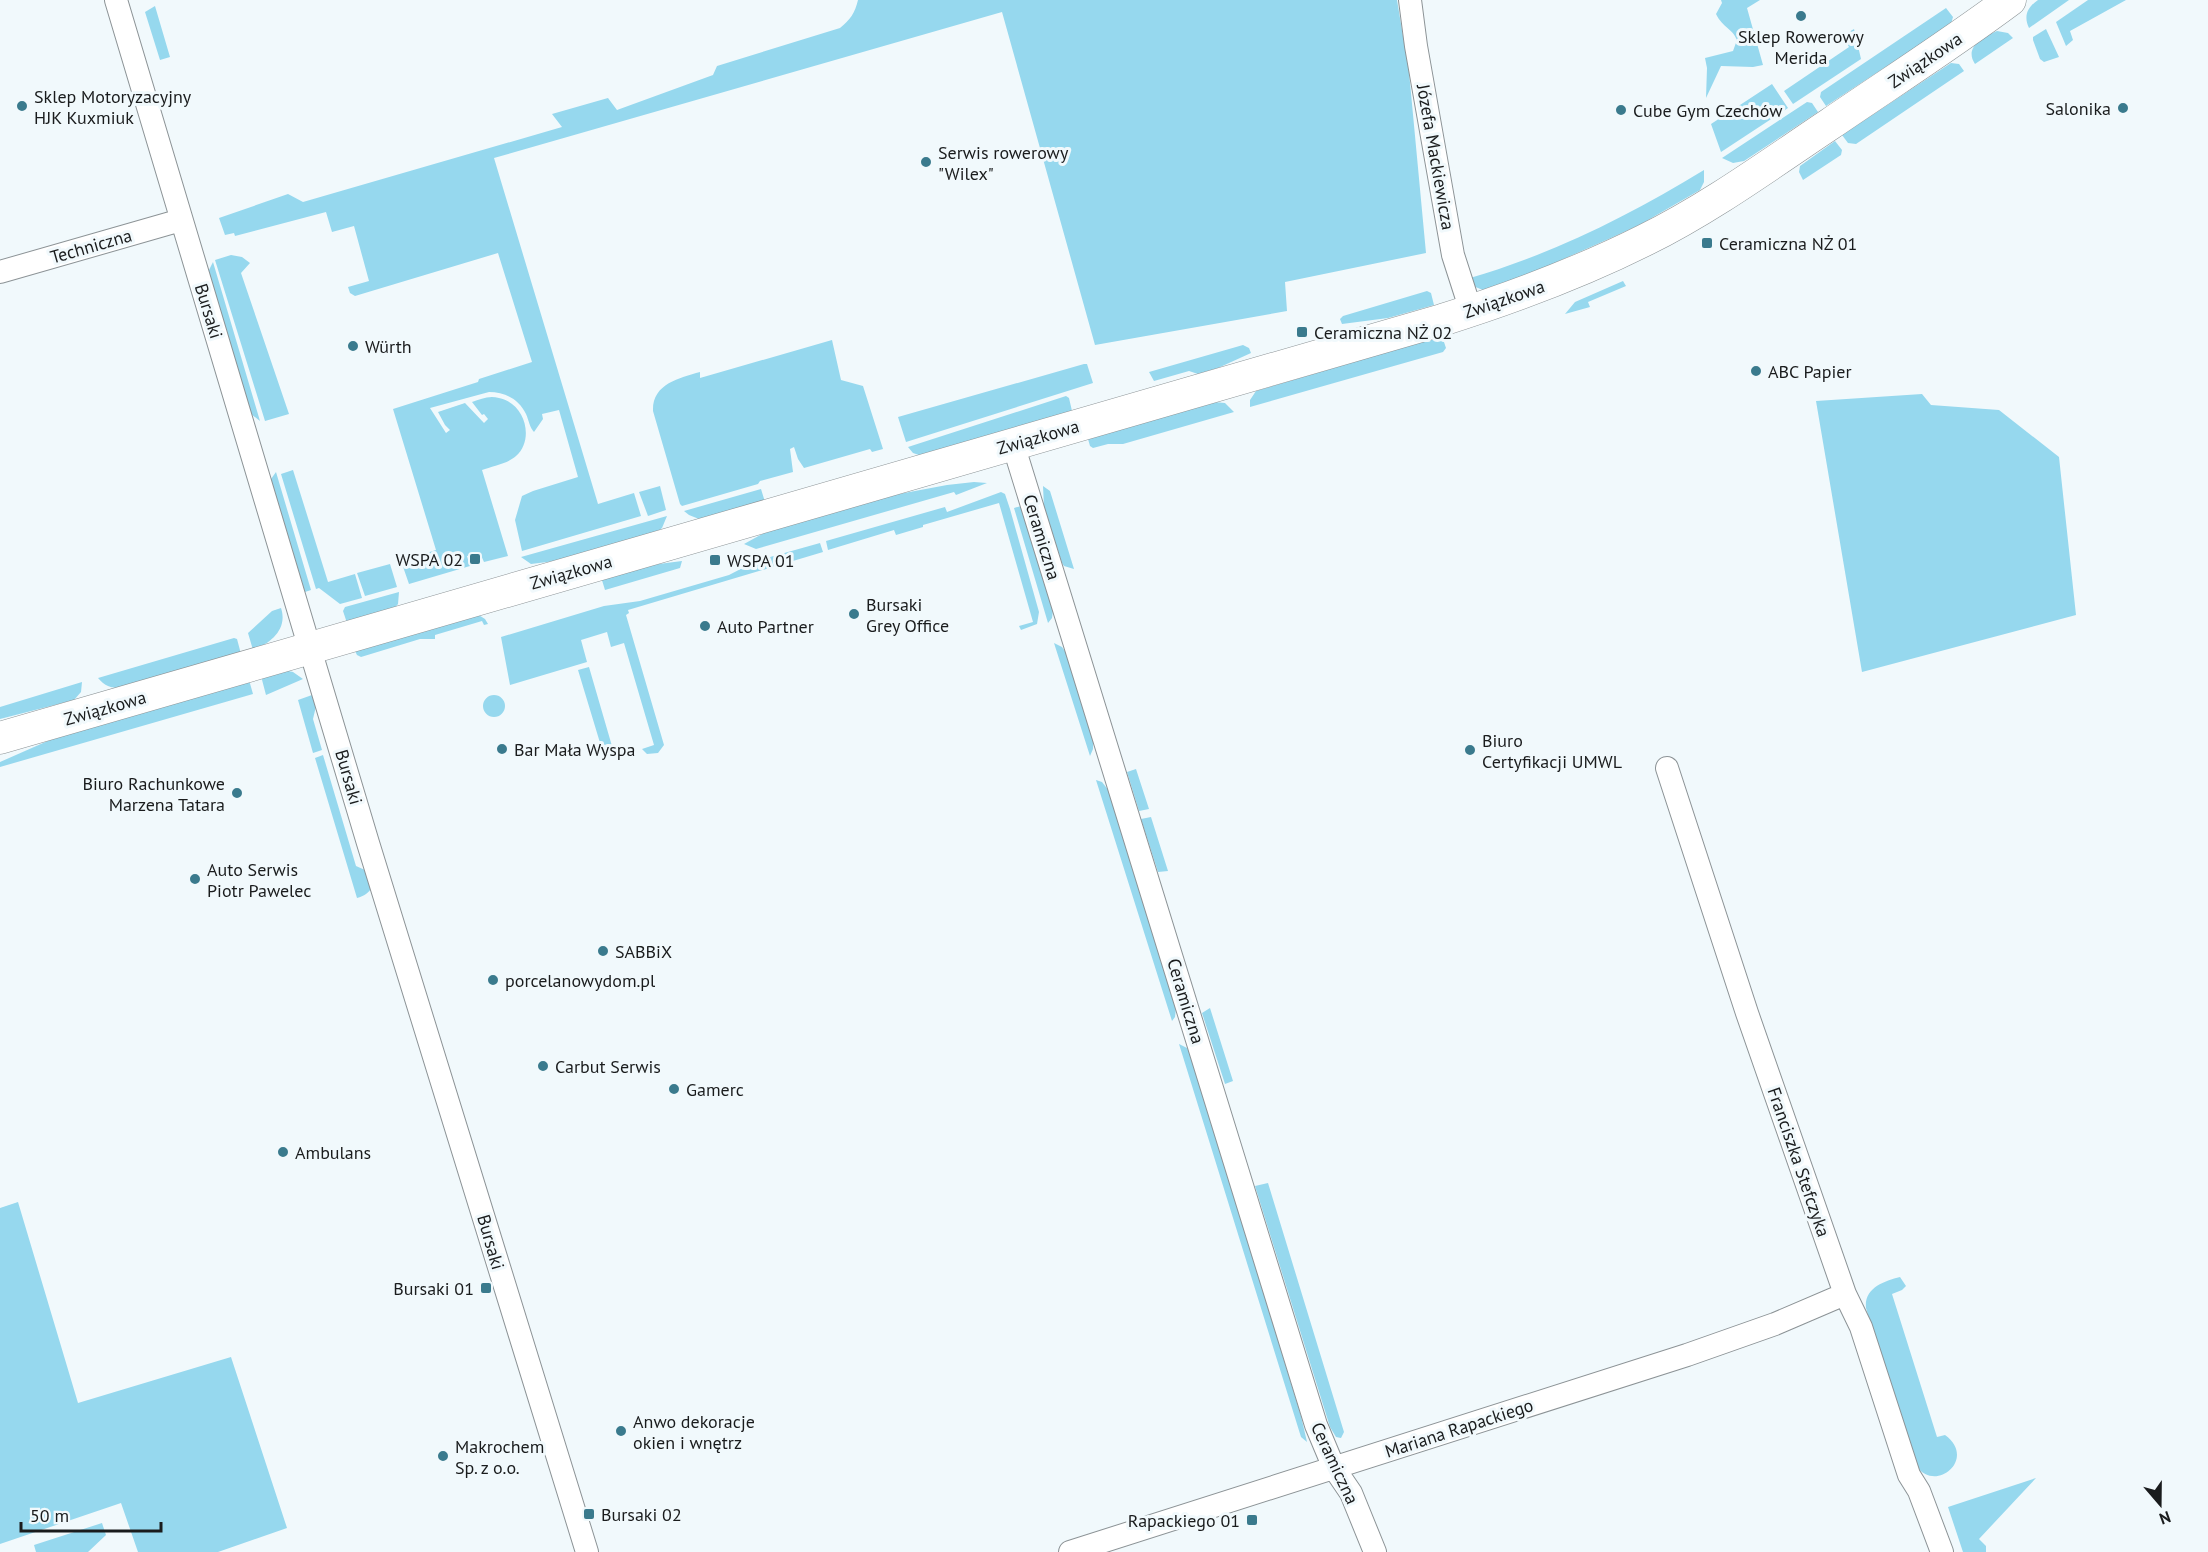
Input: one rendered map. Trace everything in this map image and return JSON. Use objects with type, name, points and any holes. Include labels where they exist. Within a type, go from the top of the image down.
[{"type":"street","name":"Bursaki","points":[[116,0],[310,648],[587,1552]]},
{"type":"street","name":"Józefa Mackiewicza","points":[[1410,0],[1453,255],[1471,311]]},
{"type":"street","name":"Związkowa","points":[[2,738],[1471,311],[1567,277],[1648,239],[1680,221],[1779,158],[2010,0]]},
{"type":"street","name":"Techniczna","points":[[0,272],[181,220]]},
{"type":"street","name":"Ceramiczna","points":[[1013,444],[1316,1425],[1334,1468],[1351,1493],[1375,1552]]},
{"type":"street","name":"Franciszka Stefczyka","points":[[1667,768],[1747,1013],[1845,1294],[1861,1327],[1909,1475],[1919,1491],[1942,1552]]},
{"type":"street","name":"Mariana Rapackiego","points":[[1070,1552],[1698,1351],[1775,1324],[1845,1294]]},
{"type":"shaded area","points":[[858,0],[1397,0],[1409,72],[1426,253],[1285,282],[1287,311],[1095,345],[1002,12],[494,158],[598,504],[634,493],[641,516],[522,551],[515,520],[522,496],[578,477],[559,410],[542,414],[543,419],[534,432],[520,404],[501,393],[489,392],[430,408],[446,433],[450,430],[438,412],[465,403],[484,423],[488,419],[472,402],[488,397],[508,401],[521,414],[526,431],[525,440],[522,449],[512,459],[482,470],[508,556],[484,562],[480,553],[467,556],[470,566],[409,584],[401,561],[436,550],[393,409],[532,362],[498,253],[355,296],[350,293],[348,287],[369,281],[354,226],[332,232],[326,212],[235,236],[234,233],[225,235],[219,218],[288,194],[303,202],[562,127],[552,114],[608,98],[617,110],[713,75],[717,66],[840,28],[852,16]]},
{"type":"shaded area","points":[[1721,0],[1760,0],[1747,8],[1763,65],[1721,66],[1706,98],[1705,58],[1733,51],[1737,40],[1716,14],[1722,3]]},
{"type":"shaded area","points":[[2038,0],[2069,0],[2029,28],[2026,19],[2028,12]]},
{"type":"shaded area","points":[[2088,0],[2126,0],[2070,31],[2073,40],[2066,46],[2056,22]]},
{"type":"shaded area","points":[[155,6],[170,57],[160,60],[145,12]]},
{"type":"shaded area","points":[[1946,8],[1953,17],[1951,24],[1826,106],[1820,97],[1821,92]]},
{"type":"shaded area","points":[[1854,29],[1861,59],[1793,104],[1784,91],[1849,47],[1842,36]]},
{"type":"shaded area","points":[[2046,29],[2059,57],[2044,62],[2040,59],[2033,37]]},
{"type":"shaded area","points":[[1997,31],[2008,33],[2013,38],[1975,64],[1972,58],[1973,48],[1986,36]]},
{"type":"shaded area","points":[[1951,63],[1959,64],[1964,71],[1856,144],[1848,143],[1842,135]]},
{"type":"shaded area","points":[[1772,84],[1788,108],[1721,152],[1711,124]]},
{"type":"shaded area","points":[[1807,102],[1812,103],[1818,112],[1744,161],[1733,163],[1722,158]]},
{"type":"shaded area","points":[[1835,141],[1842,150],[1841,155],[1803,180],[1799,172],[1800,166]]},
{"type":"shaded area","points":[[1704,170],[1704,182],[1700,190],[1641,224],[1532,273],[1483,290],[1473,286],[1470,278],[1531,257],[1590,232]]},
{"type":"shaded area","points":[[231,255],[242,257],[250,263],[241,273],[289,414],[265,421],[215,260]]},
{"type":"shaded area","points":[[213,262],[260,421],[251,414],[209,275]]},
{"type":"shaded area","points":[[1623,281],[1626,286],[1588,302],[1590,307],[1565,314],[1575,302]]},
{"type":"shaded area","points":[[1427,291],[1431,293],[1434,305],[1388,318],[1342,324],[1340,319],[1343,316]]},
{"type":"shaded area","points":[[1442,336],[1446,348],[1443,352],[1250,407],[1250,400],[1256,391]]},
{"type":"shaded area","points":[[832,340],[841,380],[863,386],[883,449],[872,452],[870,449],[804,468],[794,447],[790,449],[793,472],[682,506],[653,411],[657,394],[662,388],[692,374],[700,372],[700,378]]},
{"type":"shaded area","points":[[1243,345],[1249,348],[1251,353],[1198,374],[1189,371],[1154,381],[1149,372]]},
{"type":"shaded area","points":[[1087,364],[1093,383],[906,442],[898,417]]},
{"type":"shaded area","points":[[1922,394],[1931,405],[1999,410],[2059,457],[2076,615],[1862,672],[1816,401]]},
{"type":"shaded area","points":[[1066,396],[1069,398],[1072,411],[922,456],[913,453],[908,447]]},
{"type":"shaded area","points":[[1214,402],[1225,403],[1234,412],[1123,444],[1108,444],[1093,448],[1090,446],[1088,439]]},
{"type":"shaded area","points":[[293,470],[328,582],[355,574],[362,598],[340,604],[319,588],[316,589],[281,474]]},
{"type":"shaded area","points":[[276,472],[311,590],[305,592],[271,479]]},
{"type":"shaded area","points":[[974,482],[987,483],[956,495],[954,492],[756,549],[744,544],[780,524],[883,497]]},
{"type":"shaded area","points":[[660,486],[666,510],[648,516],[639,492]]},
{"type":"shaded area","points":[[1043,486],[1050,491],[1074,569],[1062,563],[1044,507]]},
{"type":"shaded area","points":[[761,489],[765,502],[699,519],[684,511]]},
{"type":"shaded area","points":[[1001,492],[1005,494],[1010,509],[1039,612],[1037,624],[1021,630],[1019,626],[1033,622],[999,503],[896,535],[894,530],[828,550],[826,541],[945,507],[947,512]]},
{"type":"shaded area","points":[[1021,506],[1053,610],[1052,618],[1048,623],[1014,508]]},
{"type":"shaded area","points":[[667,516],[662,528],[655,534],[563,560],[531,564],[521,557]]},
{"type":"shaded area","points":[[820,543],[823,552],[628,610],[629,613],[626,615],[664,745],[658,753],[647,754],[642,749],[654,745],[624,643],[611,647],[607,632],[581,640],[587,662],[510,685],[501,637],[604,606],[640,601],[729,575],[756,561]]},
{"type":"shaded area","points":[[682,561],[680,568],[605,590],[601,577],[651,565]]},
{"type":"shaded area","points":[[390,564],[397,587],[365,596],[357,573]]},
{"type":"shaded area","points":[[399,592],[398,604],[394,609],[347,623],[343,611],[345,607]]},
{"type":"shaded area","points":[[281,608],[283,616],[280,629],[272,639],[253,650],[248,633],[272,611]]},
{"type":"shaded area","points":[[477,614],[488,624],[484,625],[482,621],[435,635],[435,639],[420,639],[361,657],[355,651]]},
{"type":"shaded area","points":[[237,639],[241,654],[121,688],[108,686],[98,678]]},
{"type":"shaded area","points":[[1054,643],[1062,647],[1067,654],[1093,741],[1090,756]]},
{"type":"shaded area","points":[[589,667],[614,753],[604,756],[578,670]]},
{"type":"shaded area","points":[[284,670],[293,672],[303,679],[266,695],[261,676]]},
{"type":"shaded area","points":[[249,680],[253,694],[0,767],[0,762],[59,736]]},
{"type":"shaded area","points":[[82,682],[81,692],[74,700],[0,719],[0,707]]},
{"type":"shaded area","points":[[312,695],[317,702],[313,719],[322,750],[313,753],[298,700]]},
{"type":"shaded area","points":[[494,695],[502,698],[505,706],[502,714],[494,717],[486,714],[483,706],[486,698]]},
{"type":"shaded area","points":[[323,755],[356,866],[365,870],[372,887],[366,894],[357,898],[315,758]]},
{"type":"shaded area","points":[[1136,769],[1149,809],[1139,811],[1127,772]]},
{"type":"shaded area","points":[[1096,780],[1102,782],[1109,791],[1176,1008],[1172,1021]]},
{"type":"shaded area","points":[[1151,817],[1168,871],[1158,872],[1141,819]]},
{"type":"shaded area","points":[[1210,1008],[1233,1081],[1225,1084],[1202,1013]]},
{"type":"shaded area","points":[[1179,1044],[1187,1048],[1190,1053],[1307,1442],[1301,1437]]},
{"type":"shaded area","points":[[1268,1183],[1344,1432],[1341,1438],[1336,1437],[1330,1427],[1255,1186]]},
{"type":"shaded area","points":[[18,1202],[78,1403],[231,1357],[287,1528],[218,1552],[138,1552],[121,1503],[0,1544],[0,1208]]},
{"type":"shaded area","points":[[1900,1277],[1906,1286],[1892,1294],[1937,1437],[1945,1435],[1954,1444],[1957,1453],[1951,1469],[1934,1476],[1925,1474],[1917,1467],[1910,1453],[1866,1308],[1868,1295],[1876,1286]]},
{"type":"shaded area","points":[[2036,1478],[1979,1539],[1986,1546],[1986,1552],[1963,1552],[1948,1507]]},
{"type":"shaded area","points":[[102,1523],[106,1535],[88,1552],[36,1552],[34,1545]]},
{"type":"place","name":"Sklep Rowerowy Merida","points":[[1801,16]]},
{"type":"place","name":"Sklep Motoryzacyjny HJK Kuxmiuk","points":[[22,106]]},
{"type":"place","name":"Salonika","points":[[2123,108]]},
{"type":"place","name":"Cube Gym Czechów","points":[[1621,110]]},
{"type":"place","name":"Serwis rowerowy \"Wilex\"","points":[[926,162]]},
{"type":"place","name":"Ceramiczna NŻ 01","points":[[1707,243]]},
{"type":"place","name":"Ceramiczna NŻ 02","points":[[1302,332]]},
{"type":"place","name":"Würth","points":[[353,346]]},
{"type":"place","name":"ABC Papier","points":[[1756,371]]},
{"type":"place","name":"WSPA 02","points":[[475,559]]},
{"type":"place","name":"WSPA 01","points":[[715,560]]},
{"type":"place","name":"Bursaki Grey Office","points":[[854,614]]},
{"type":"place","name":"Auto Partner","points":[[705,626]]},
{"type":"place","name":"Bar Mała Wyspa","points":[[502,749]]},
{"type":"place","name":"Biuro Certyfikacji UMWL","points":[[1470,750]]},
{"type":"place","name":"Biuro Rachunkowe Marzena Tatara","points":[[237,793]]},
{"type":"place","name":"Auto Serwis Piotr Pawelec","points":[[195,879]]},
{"type":"place","name":"SABBiX","points":[[603,951]]},
{"type":"place","name":"porcelanowydom.pl","points":[[493,980]]},
{"type":"place","name":"Carbut Serwis","points":[[543,1066]]},
{"type":"place","name":"Gamerc","points":[[674,1089]]},
{"type":"place","name":"Ambulans","points":[[283,1152]]},
{"type":"place","name":"Bursaki 01","points":[[486,1288]]},
{"type":"place","name":"Anwo dekoracje okien i wnętrz","points":[[621,1431]]},
{"type":"place","name":"Makrochem Sp. z o.o.","points":[[443,1456]]},
{"type":"place","name":"Bursaki 02","points":[[589,1514]]},
{"type":"place","name":"Rapackiego 01","points":[[1252,1520]]}]
